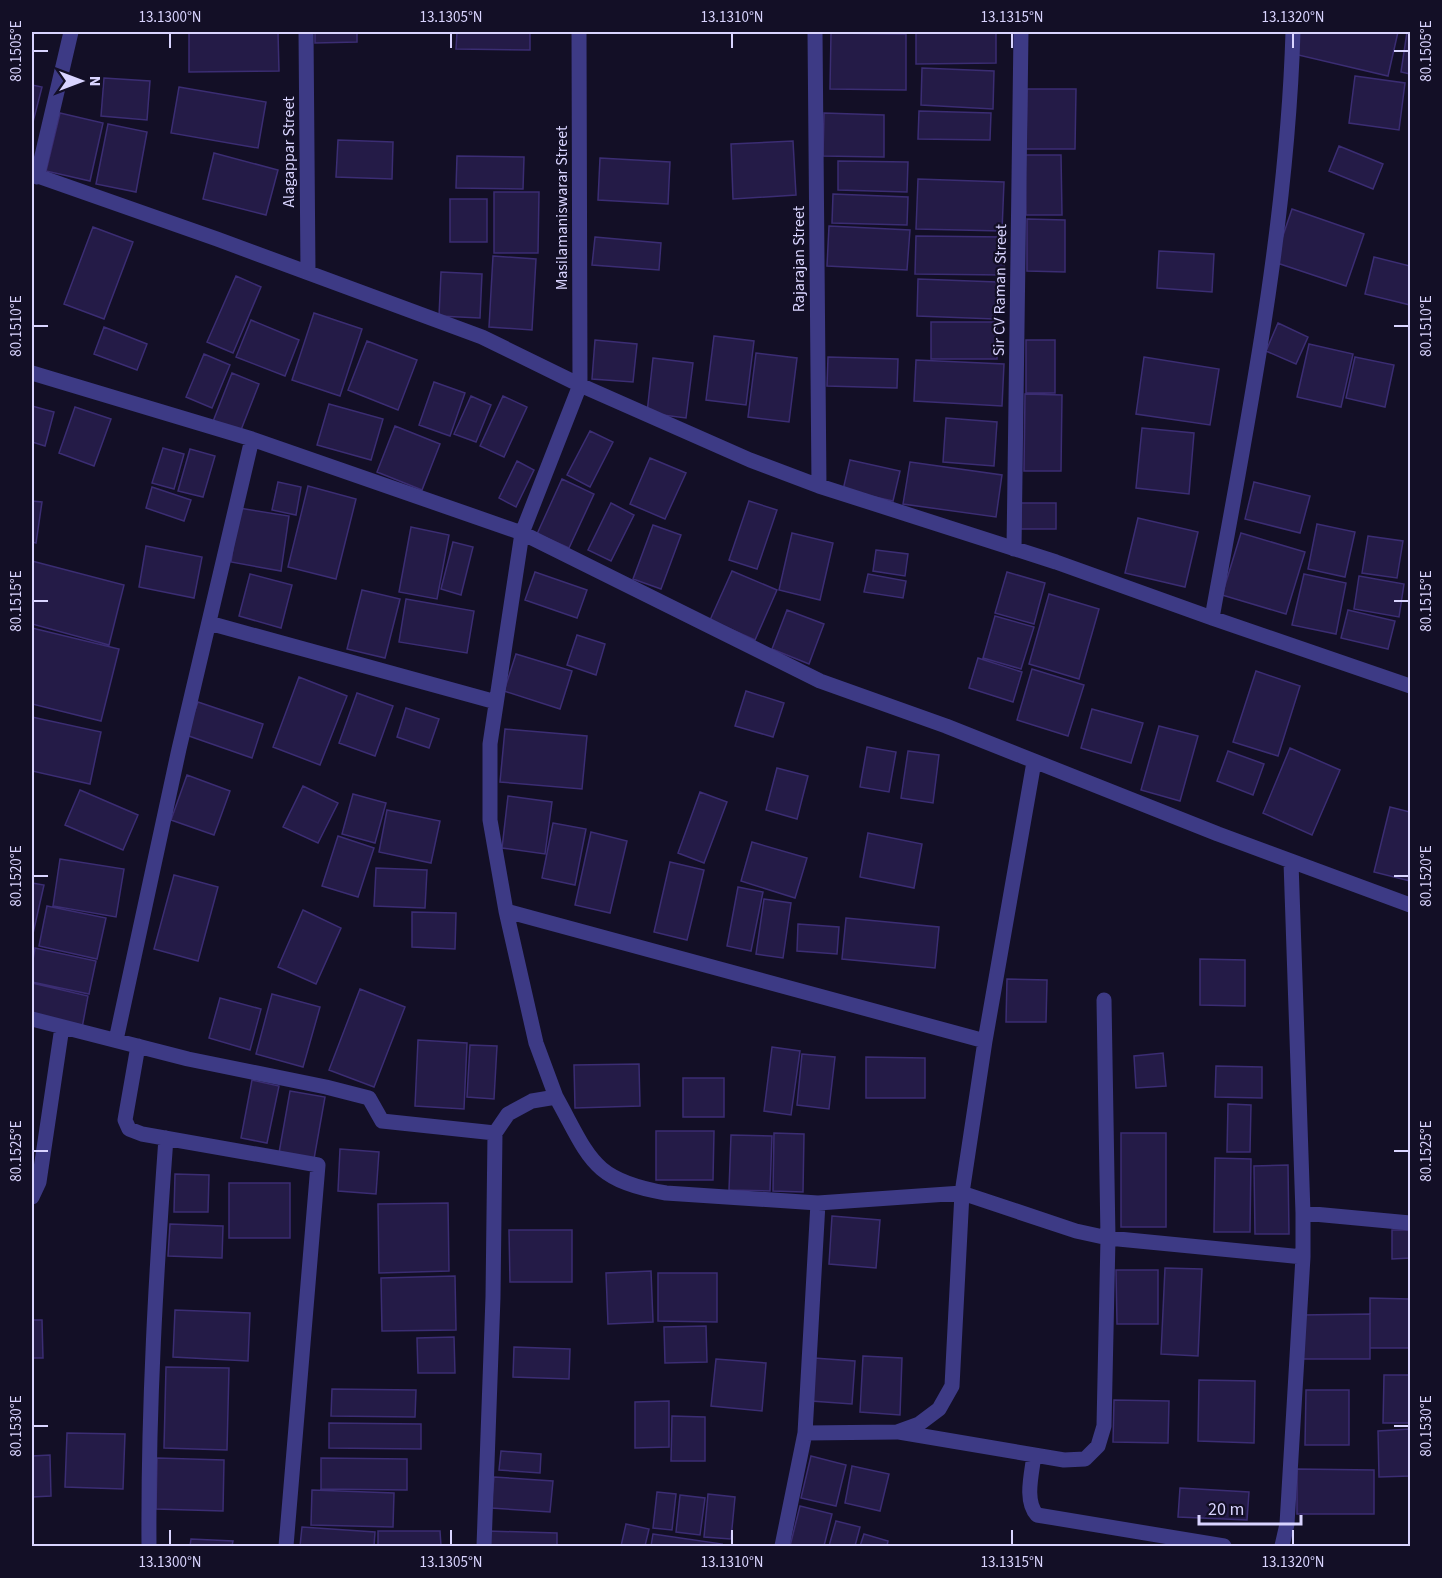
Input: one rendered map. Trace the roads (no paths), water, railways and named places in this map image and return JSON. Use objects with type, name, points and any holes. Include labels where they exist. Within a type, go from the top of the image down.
[{"type":"street","points":[[71,32],[34,176],[308,272],[482,337],[580,385],[750,460],[819,486],[1014,549],[1410,686]]},
{"type":"street","name":"Alagappar Street","points":[[306,32],[308,272]]},
{"type":"street","name":"Masilamaniswarar Street","points":[[579,32],[580,385]]},
{"type":"street","name":"Rajarajan Street","points":[[815,32],[819,486]]},
{"type":"street","name":"Sir CV Raman Street","points":[[1014,549],[1021,32]]},
{"type":"street","points":[[1212,618],[1246,431],[1286,158],[1293,32]]},
{"type":"street","points":[[32,373],[252,439],[522,533],[820,681],[946,726],[1291,862],[1410,905]]},
{"type":"street","points":[[580,385],[522,533],[490,744],[490,820],[506,911],[536,1043],[556,1096],[591,1161],[621,1182],[666,1193],[818,1203],[962,1193],[1076,1231],[1108,1238],[1303,1257]]},
{"type":"street","points":[[117,1040],[179,749],[252,439]]},
{"type":"street","points":[[209,623],[496,702]]},
{"type":"street","points":[[897,1432],[919,1424],[939,1409],[952,1386],[962,1193],[985,1041],[1034,762]]},
{"type":"street","points":[[1282,1546],[1287,1524],[1303,1257],[1291,862]]},
{"type":"street","points":[[506,911],[985,1041]]},
{"type":"street","points":[[805,1433],[897,1432],[1064,1460],[1085,1459],[1098,1446],[1104,1425],[1108,1238],[1104,1000]]},
{"type":"street","points":[[32,1019],[138,1046],[369,1098],[382,1121],[495,1133]]},
{"type":"street","points":[[32,1197],[39,1182],[62,1027]]},
{"type":"street","points":[[138,1046],[125,1120],[129,1129],[142,1134],[318,1165],[286,1546]]},
{"type":"street","points":[[484,1546],[493,1297],[495,1133],[508,1114],[532,1101],[556,1096]]},
{"type":"street","points":[[149,1546],[148,1485],[156,1275],[166,1138]]},
{"type":"street","points":[[782,1546],[805,1433],[818,1203]]},
{"type":"street","points":[[1303,1213],[1410,1223]]},
{"type":"street","points":[[1034,1455],[1030,1501],[1032,1510],[1037,1515],[1224,1546]]}]
